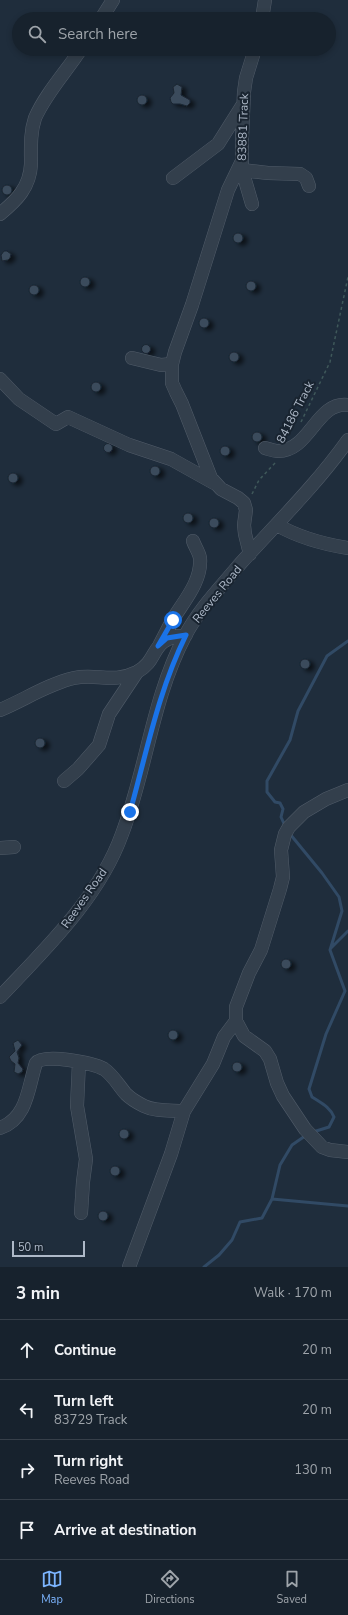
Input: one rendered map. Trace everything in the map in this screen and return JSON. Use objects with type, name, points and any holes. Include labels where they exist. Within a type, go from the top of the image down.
[{"type":"street","points":[[105,12],[113,0]]},
{"type":"street","points":[[263,12],[265,0]]},
{"type":"street","points":[[0,214],[17,200],[24,190],[29,178],[32,130],[36,117],[52,89],[76,56]]},
{"type":"street","name":"83881 Track","points":[[252,204],[241,166],[242,106],[246,78],[253,56]]},
{"type":"street","points":[[173,178],[218,144],[242,106]]},
{"type":"street","points":[[250,554],[245,534],[244,525],[246,510],[244,503],[242,500],[221,489],[211,478],[182,404],[172,384],[172,364],[228,190],[241,166],[262,173],[300,174],[306,178],[309,186]]},
{"type":"street","points":[[132,358],[161,365],[172,364]]},
{"type":"street","points":[[0,379],[19,399],[56,424],[68,417],[129,445],[172,459],[216,484]]},
{"type":"street","points":[[265,448],[277,451],[286,450],[301,441],[326,412],[343,404],[348,405]]},
{"type":"street","name":"Reeves Road","points":[[0,997],[77,911],[102,875],[114,853],[130,812],[160,699],[170,668],[186,635],[218,590],[320,477],[348,440]]},
{"type":"street","points":[[277,525],[302,538],[328,545],[348,548]]},
{"type":"street","points":[[64,781],[78,769],[99,744],[109,714],[137,672],[146,664],[190,594],[199,569],[200,559],[192,541]]},
{"type":"street","points":[[158,646],[167,638],[186,635]]},
{"type":"street","points":[[0,710],[42,690],[73,678],[118,678],[137,672]]},
{"type":"street","points":[[348,790],[326,799],[304,812],[289,827],[285,834],[281,850],[283,877],[280,888],[261,950],[249,973],[236,1007],[236,1021],[244,1036],[265,1051],[270,1059],[277,1083],[283,1096],[309,1134],[322,1147],[334,1151],[348,1152]]},
{"type":"street","points":[[0,848],[14,847]]},
{"type":"street","points":[[129,1267],[171,1154],[184,1111],[212,1064],[224,1037],[236,1021]]},
{"type":"street","points":[[0,1128],[9,1124],[16,1118],[28,1097],[38,1060],[48,1058],[96,1066],[105,1070],[128,1096],[144,1106],[154,1110],[184,1111]]},
{"type":"street","points":[[79,1062],[77,1106],[86,1159],[81,1213]]},
{"type":"path","name":"84186 Track","points":[[301,424],[330,362],[348,277]]},
{"type":"path","name":"84186 Track","points":[[251,495],[259,480],[286,450]]},
{"type":"building","points":[[177,84],[182,87],[181,95],[190,100],[190,103],[187,106],[173,104],[171,102],[170,98],[174,93],[173,87]]},
{"type":"building","points":[[142,95],[147,100],[142,105],[137,100]]},
{"type":"building","points":[[7,185],[12,190],[7,195],[2,190]]},
{"type":"building","points":[[238,233],[243,238],[238,243],[233,238]]},
{"type":"building","points":[[4,251],[11,254],[8,260],[2,261],[1,255]]},
{"type":"building","points":[[85,277],[90,282],[85,287],[80,282]]},
{"type":"building","points":[[251,281],[256,286],[251,291],[246,286]]},
{"type":"building","points":[[34,285],[39,290],[34,295],[29,290]]},
{"type":"building","points":[[204,318],[209,323],[204,328],[199,323]]},
{"type":"building","points":[[146,344],[151,349],[146,354],[141,349]]},
{"type":"building","points":[[234,352],[239,357],[234,362],[229,357]]},
{"type":"building","points":[[96,382],[101,387],[96,392],[91,387]]},
{"type":"building","points":[[257,432],[262,437],[257,442],[252,437]]},
{"type":"building","points":[[106,444],[110,444],[112,448],[110,452],[106,452],[104,450],[104,446]]},
{"type":"building","points":[[225,446],[230,451],[225,456],[220,451]]},
{"type":"building","points":[[155,466],[160,471],[155,476],[150,471]]},
{"type":"building","points":[[13,473],[18,478],[13,483],[8,478]]},
{"type":"building","points":[[188,513],[193,518],[188,523],[183,518]]},
{"type":"building","points":[[214,518],[219,523],[214,528],[209,523]]},
{"type":"building","points":[[305,659],[310,664],[305,669],[300,664]]},
{"type":"building","points":[[40,738],[45,743],[40,748],[35,743]]},
{"type":"building","points":[[286,959],[291,964],[286,969],[281,964]]},
{"type":"building","points":[[173,1030],[178,1035],[173,1040],[168,1035]]},
{"type":"building","points":[[18,1040],[22,1045],[17,1052],[19,1058],[18,1063],[23,1069],[22,1072],[18,1074],[14,1072],[15,1064],[9,1057],[15,1051],[13,1043]]},
{"type":"building","points":[[237,1062],[242,1067],[237,1072],[232,1067]]},
{"type":"building","points":[[124,1129],[129,1134],[124,1139],[119,1134]]},
{"type":"building","points":[[115,1166],[120,1171],[115,1176],[110,1171]]},
{"type":"building","points":[[103,1211],[108,1216],[103,1221],[98,1216]]},
{"type":"waterway","points":[[285,826],[281,817],[283,809],[280,803],[275,802],[267,792],[267,781],[290,740],[298,711],[327,656],[348,641]]},
{"type":"waterway","points":[[290,834],[322,873],[339,897],[342,911],[330,950],[345,991],[326,1034],[309,1089],[312,1097],[328,1108],[334,1117],[329,1127],[313,1132]]},
{"type":"waterway","points":[[331,948],[348,931]]},
{"type":"waterway","points":[[204,1267],[219,1255],[232,1240],[240,1222],[262,1218],[272,1199],[280,1165],[292,1145],[305,1136]]},
{"type":"waterway","points":[[272,1199],[348,1206]]},
{"type":"route","points":[[130,812],[158,705],[170,668],[186,635],[172,636],[167,638],[158,646],[173,620]]}]
